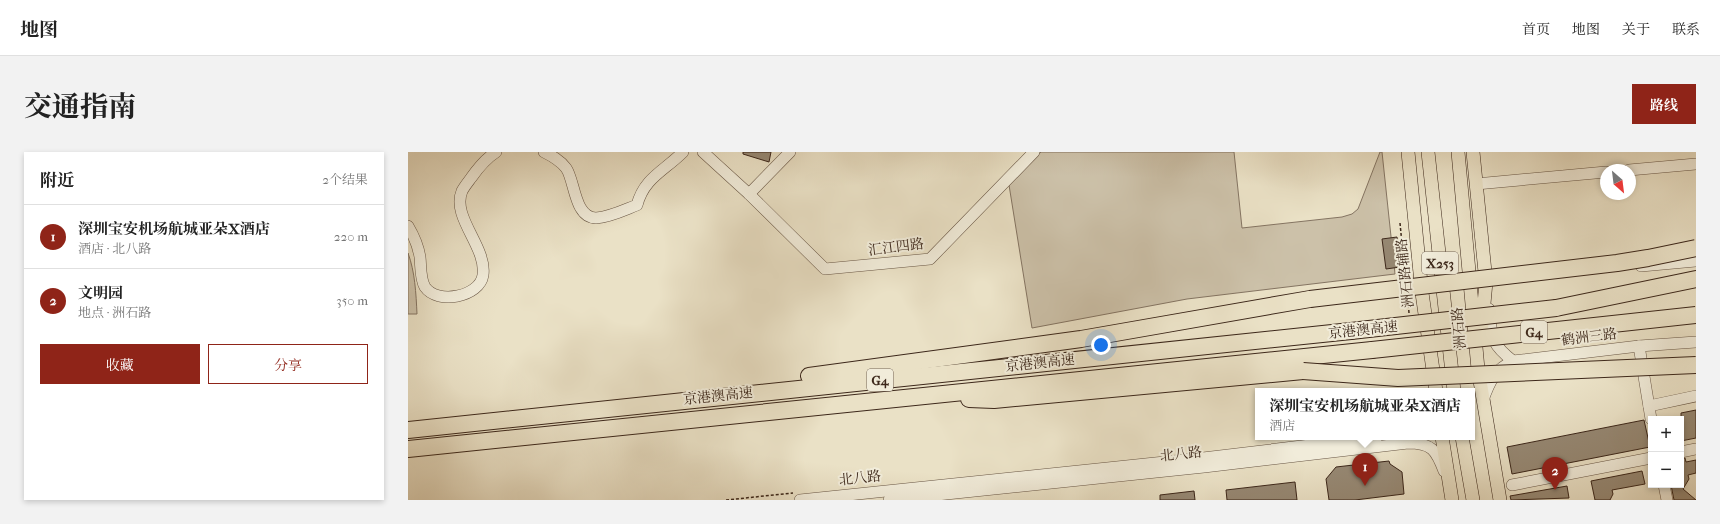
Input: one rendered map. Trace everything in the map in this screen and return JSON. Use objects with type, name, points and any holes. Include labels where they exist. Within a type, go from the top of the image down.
[{"type":"highway","points":[[548,414],[1081,339],[1310,299],[1625,262],[1696,248]]},
{"type":"highway","points":[[1556,308],[1696,279]]},
{"type":"highway","name":"京港澳高速","points":[[408,430],[548,414],[1351,331],[1696,291]]},
{"type":"highway","name":"京港澳高速","points":[[408,449],[1372,350],[1696,315]]},
{"type":"highway","points":[[1372,350],[1490,347],[1696,324]]},
{"type":"highway","points":[[916,396],[994,400],[1303,371],[1398,378],[1696,365]]},
{"type":"main road","name":"洲石路辅路","points":[[1408,152],[1422,293],[1435,387]]},
{"type":"main road","name":"洲石路","points":[[1428,152],[1454,388]]},
{"type":"main road","name":"洲石路","points":[[1458,152],[1478,369],[1500,500]]},
{"type":"main road","points":[[1473,152],[1486,282],[1478,369]]},
{"type":"main road","points":[[1442,440],[1452,500]]},
{"type":"main road","points":[[1463,440],[1473,500]]},
{"type":"street","points":[[408,226],[419,251],[423,282],[429,292],[442,297],[452,297],[461,295],[475,288],[480,283],[483,270],[479,250],[463,214],[460,196],[462,190],[482,163],[496,152]]},
{"type":"street","points":[[544,152],[560,161],[567,169],[579,204],[584,213],[589,217],[594,218],[609,215],[637,205],[648,182],[683,152]]},
{"type":"street","points":[[703,152],[749,194],[790,152]]},
{"type":"street","name":"汇江四路","points":[[749,194],[825,269],[930,259],[1034,152]]},
{"type":"street","points":[[1636,169],[1696,164]]},
{"type":"street","points":[[1476,184],[1600,173]]},
{"type":"street","points":[[1513,361],[1500,351],[1493,341],[1486,282],[1696,260]]},
{"type":"street","name":"鹤洲三路","points":[[1483,400],[1489,382],[1500,369],[1513,361],[1639,346],[1696,342]]},
{"type":"street","points":[[1639,346],[1651,416]]},
{"type":"street","points":[[1649,406],[1696,396]]},
{"type":"street","name":"北八路","points":[[800,500],[881,496],[1352,440]]},
{"type":"street","name":"北八路","points":[[889,500],[1204,467],[1408,443],[1421,443],[1430,446],[1440,461],[1450,487]]},
{"type":"street","points":[[1684,451],[1696,449]]},
{"type":"street","points":[[1512,485],[1648,459]]},
{"type":"street","points":[[1665,488],[1667,500]]},
{"type":"path","points":[[1400,223],[1405,276]]},
{"type":"path","points":[[1408,299],[1409,315]]},
{"type":"shaded area","points":[[1041,152],[1234,152],[1242,228],[1342,217],[1352,214],[1358,209],[1380,152],[1382,152],[1395,274],[1187,299],[1032,328],[1009,185]]},
{"type":"shaded area","points":[[408,253],[414,275],[417,314],[408,314]]},
{"type":"building","points":[[743,152],[771,152],[769,162],[743,154]]},
{"type":"building","points":[[1397,237],[1400,267],[1386,269],[1382,239]]},
{"type":"building","points":[[1696,410],[1696,438],[1684,440],[1684,416],[1681,416],[1681,413]]},
{"type":"building","points":[[1644,420],[1648,438],[1648,447],[1512,474],[1507,447]]},
{"type":"building","points":[[1684,458],[1686,462],[1696,460],[1696,473],[1688,475],[1689,479],[1684,487]]},
{"type":"building","points":[[1389,461],[1390,464],[1402,472],[1404,494],[1355,500],[1329,500],[1326,479],[1336,467]]},
{"type":"building","points":[[1642,471],[1645,484],[1612,490],[1613,494],[1610,500],[1595,500],[1591,481]]},
{"type":"building","points":[[1295,482],[1297,500],[1227,500],[1226,490]]},
{"type":"building","points":[[1567,486],[1569,498],[1511,500],[1510,496]]},
{"type":"building","points":[[1672,488],[1684,488],[1696,500],[1674,500]]},
{"type":"building","points":[[1194,491],[1195,500],[1160,500],[1160,495]]},
{"type":"place","name":"深圳宝安机场航城亚朵X酒店","points":[[1365,486]]},
{"type":"place","name":"文明园","points":[[1555,490]]}]
